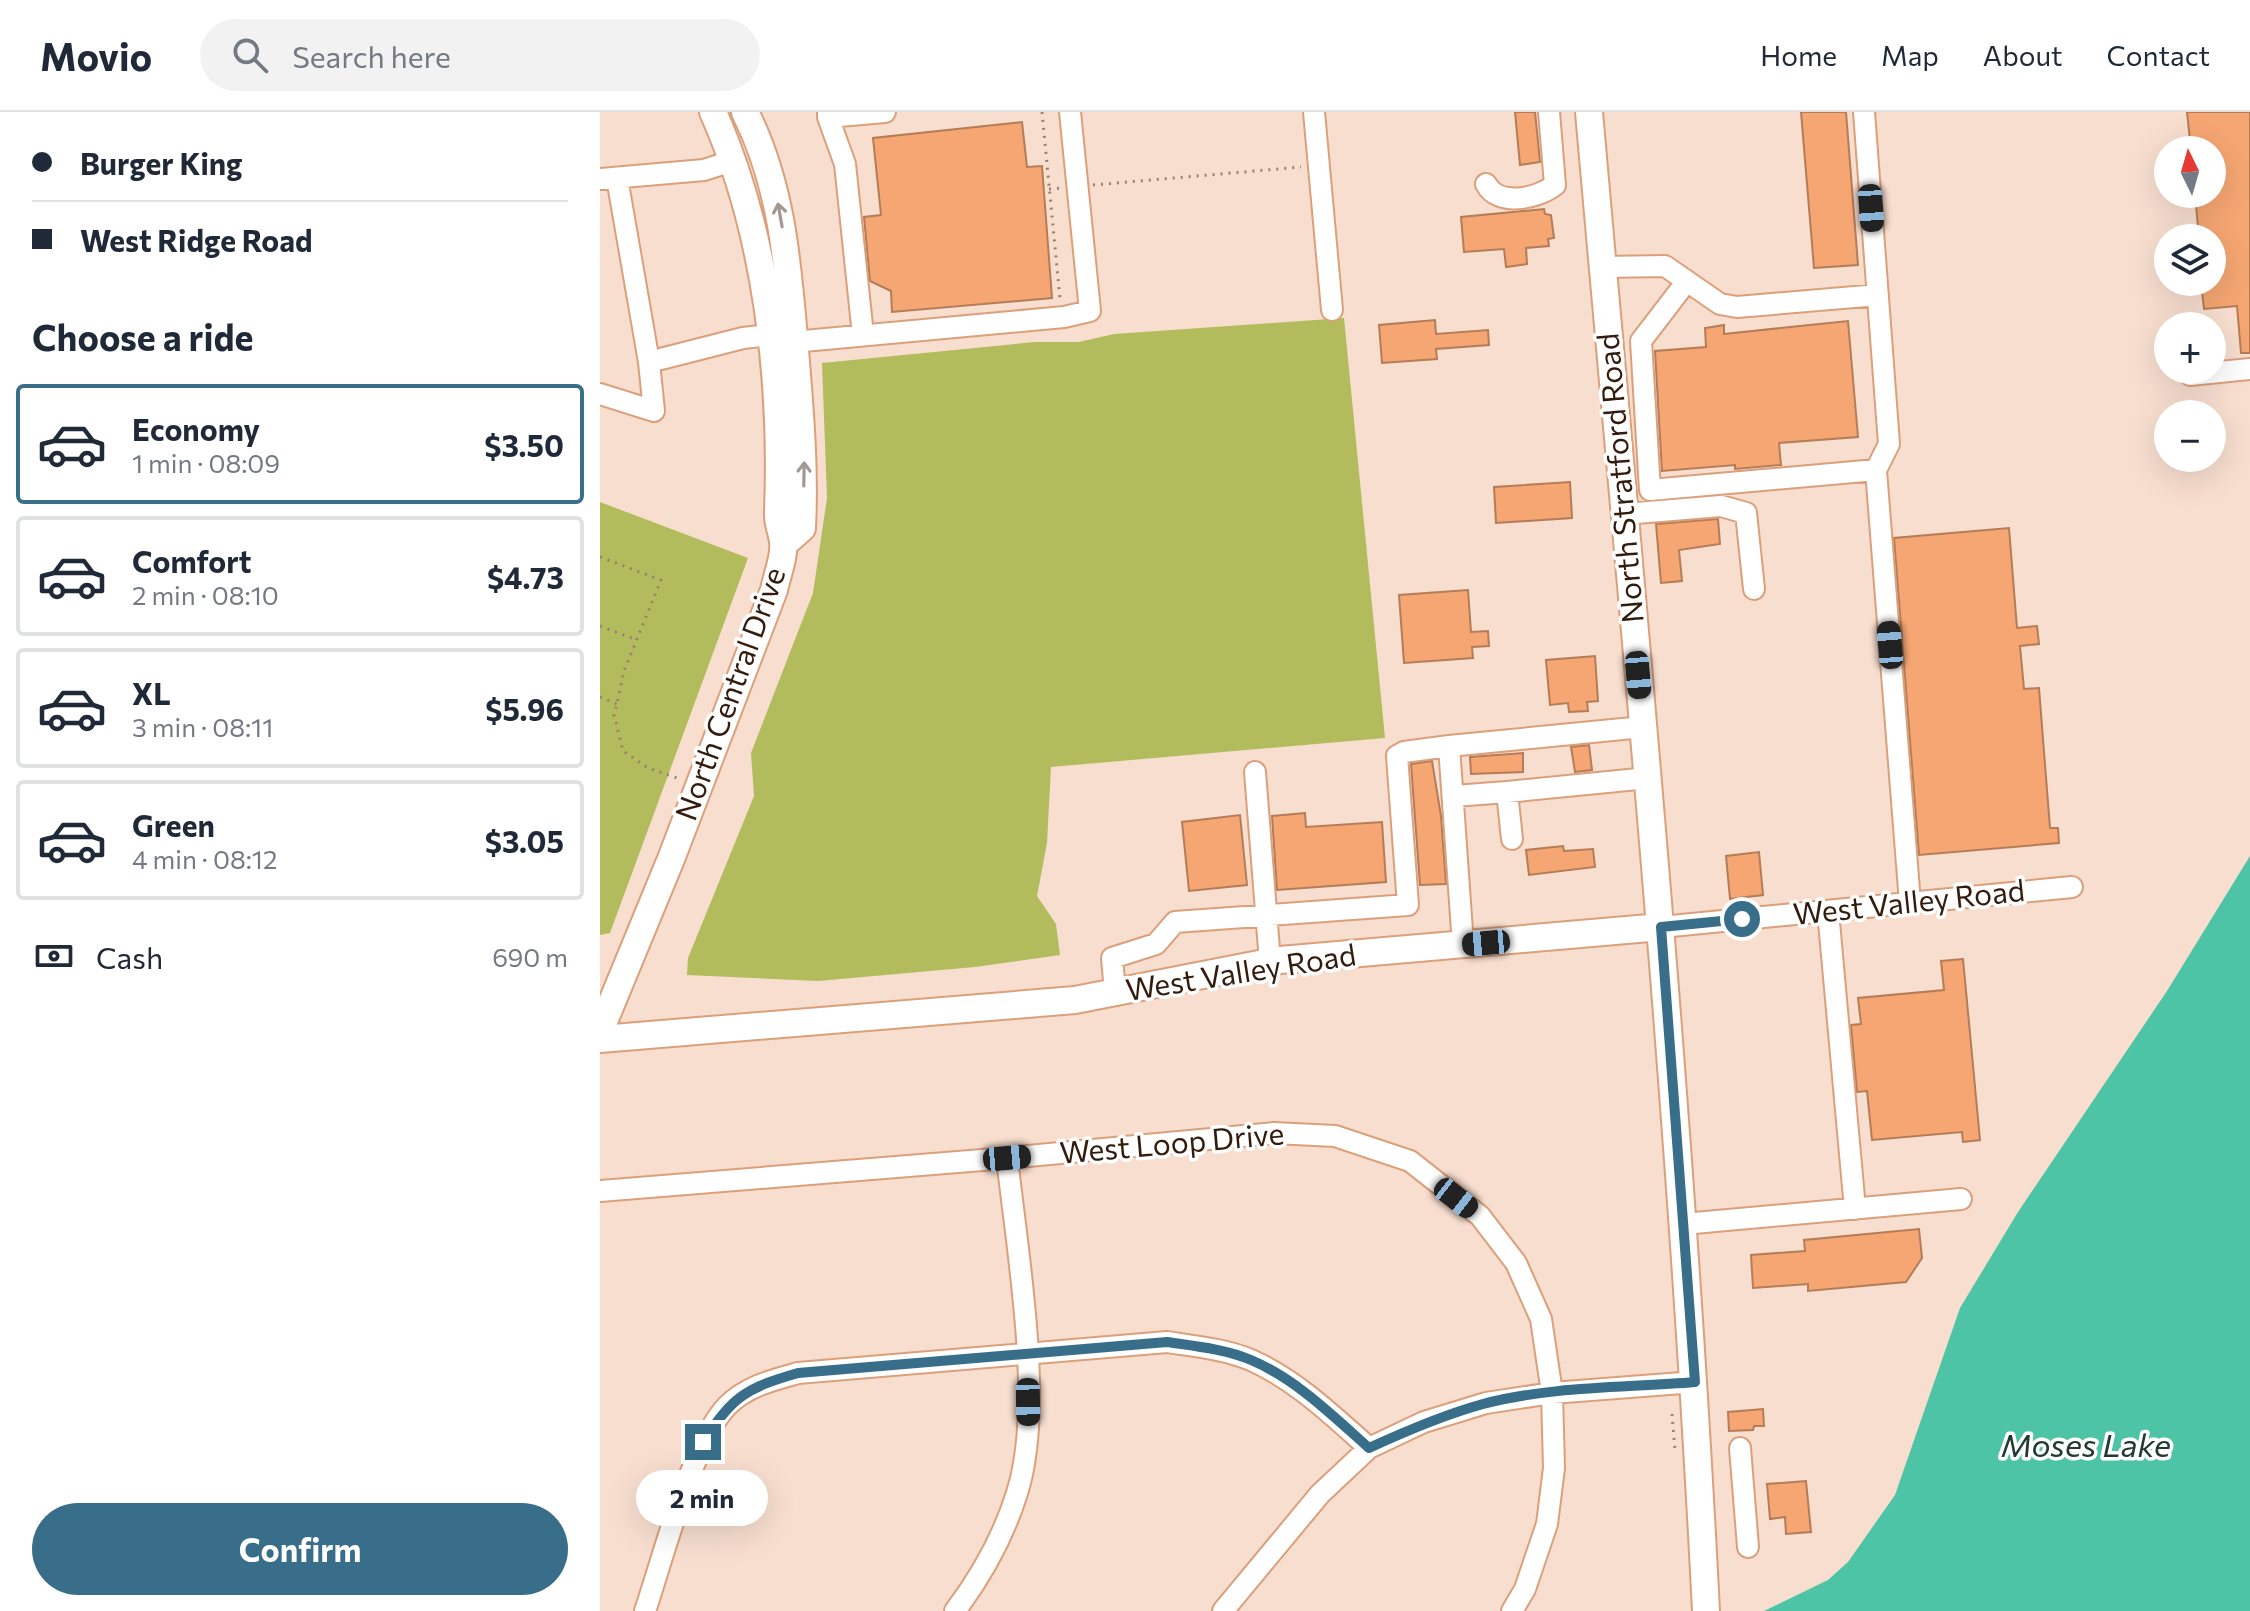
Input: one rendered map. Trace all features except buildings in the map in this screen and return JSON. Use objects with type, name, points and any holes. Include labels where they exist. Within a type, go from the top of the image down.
[{"type":"main road","points":[[713,112],[735,160],[761,257],[778,340]]},
{"type":"main road","points":[[745,112],[758,137],[777,200],[786,249],[778,340]]},
{"type":"main road","name":"North Stratford Road","points":[[1589,112],[1661,927],[1695,1382],[1706,1611]]},
{"type":"main road","name":"North Central Drive","points":[[600,1031],[774,590],[784,544],[802,528],[805,467],[778,340]]},
{"type":"main road","name":"West Valley Road","points":[[600,1039],[1075,1000],[1270,962],[1661,927]]},
{"type":"street","points":[[863,335],[845,164],[828,114],[885,112]]},
{"type":"street","points":[[649,362],[743,338],[778,340],[863,335],[1064,317],[1090,311],[1070,112]]},
{"type":"street","points":[[1314,112],[1332,310]]},
{"type":"street","points":[[1486,184],[1489,191],[1504,199],[1545,193],[1555,185],[1549,112]]},
{"type":"street","points":[[1864,112],[1889,444],[1876,470],[1910,903]]},
{"type":"street","points":[[600,394],[654,411],[649,362],[609,178],[704,170],[735,160]]},
{"type":"street","points":[[1602,267],[1665,266],[1720,304],[1737,307],[1878,295]]},
{"type":"street","points":[[1687,281],[1641,341],[1650,490],[1876,470]]},
{"type":"street","points":[[2226,371],[2250,369]]},
{"type":"street","points":[[1624,514],[1721,506],[1746,513],[1754,589]]},
{"type":"street","points":[[1115,992],[1112,958],[1156,944],[1175,922],[1408,905],[1397,756],[1404,752],[1643,727]]},
{"type":"street","points":[[1449,746],[1463,945]]},
{"type":"street","points":[[1255,772],[1270,962]]},
{"type":"street","points":[[1454,796],[1648,778]]},
{"type":"street","points":[[1507,792],[1512,839]]},
{"type":"street","name":"West Valley Road","points":[[1661,927],[2072,887]]},
{"type":"street","points":[[1828,911],[1855,1209]]},
{"type":"street","name":"West Loop Drive","points":[[600,1191],[1274,1133],[1335,1136],[1410,1161],[1480,1216],[1516,1263],[1541,1319],[1552,1393],[1554,1468],[1547,1524],[1525,1589],[1512,1611]]},
{"type":"street","points":[[955,1611],[974,1586],[999,1540],[1018,1490],[1028,1426],[1027,1354],[1007,1158]]},
{"type":"street","points":[[1683,1224],[1961,1199]]},
{"type":"street","points":[[645,1611],[703,1442],[727,1407],[757,1385],[798,1373],[1167,1342],[1249,1359],[1281,1375],[1369,1448]]},
{"type":"street","points":[[1223,1611],[1320,1494],[1369,1448],[1424,1422],[1486,1403],[1552,1393],[1695,1382]]},
{"type":"street","points":[[1740,1448],[1748,1547]]},
{"type":"path","points":[[1042,112],[1060,300]]},
{"type":"path","points":[[1049,189],[1319,166]]},
{"type":"path","points":[[600,557],[661,580],[624,671],[614,715],[623,751],[648,768],[699,785]]},
{"type":"path","points":[[600,626],[637,640]]},
{"type":"path","points":[[600,697],[617,704]]},
{"type":"green space","points":[[1344,318],[1385,738],[1051,767],[1047,843],[1037,896],[1056,924],[1060,955],[975,967],[818,981],[687,975],[688,958],[754,796],[751,753],[813,593],[827,498],[822,363],[1035,342],[1079,342],[1114,334]]},
{"type":"green space","points":[[600,502],[748,558],[610,933],[600,935]]},
{"type":"water","name":"Moses Lake","points":[[2250,856],[2250,1611],[1764,1611],[1828,1580],[1848,1562],[1895,1495],[1960,1308],[2018,1212],[2167,991]]},
{"type":"route","points":[[703,1442],[727,1407],[757,1385],[798,1373],[1167,1342],[1249,1359],[1281,1375],[1332,1414],[1369,1448],[1424,1422],[1486,1403],[1552,1393],[1695,1382],[1661,927],[1742,919]]}]
